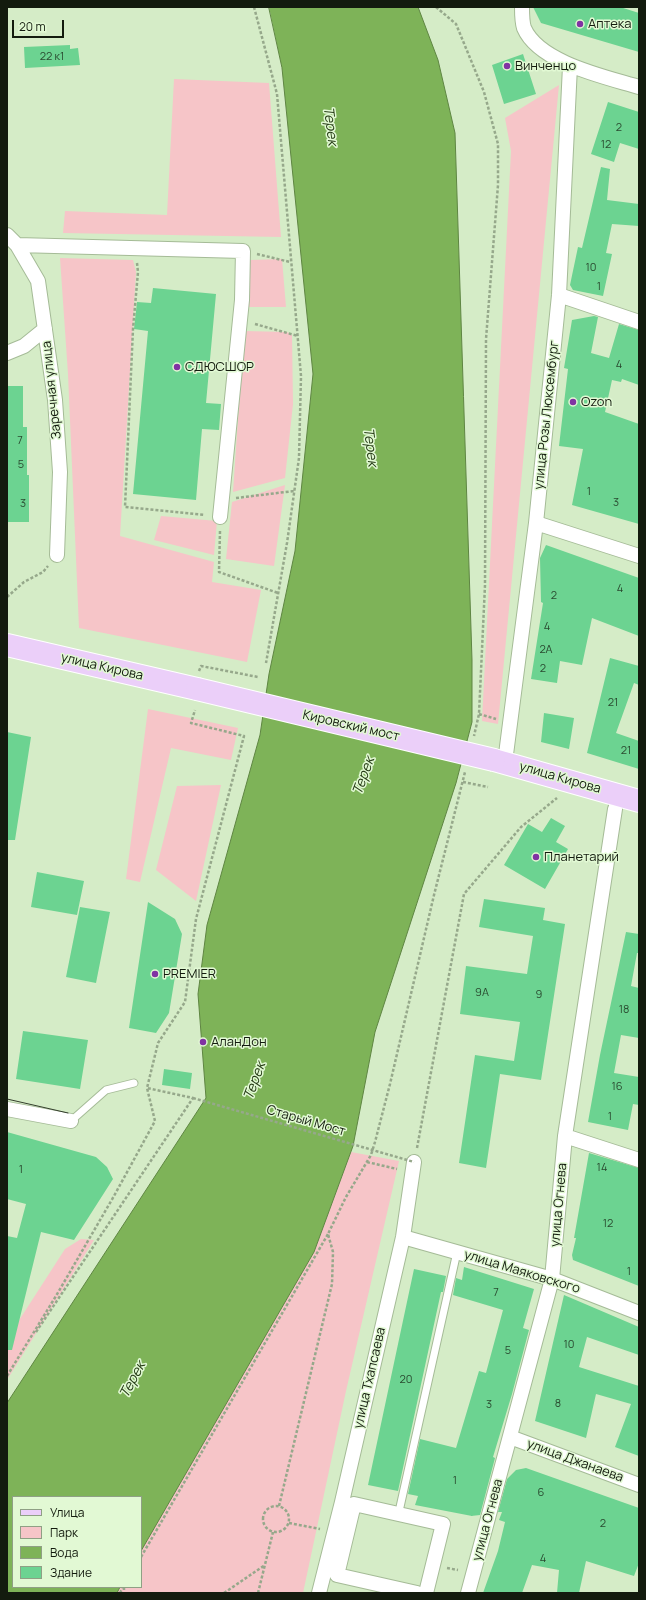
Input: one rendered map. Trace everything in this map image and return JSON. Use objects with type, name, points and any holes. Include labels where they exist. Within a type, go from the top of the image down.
[{"type":"main road","name":"улица Кирова","points":[[7,645],[197,691]]},
{"type":"main road","name":"Кировский мост","points":[[197,691],[500,761]]},
{"type":"main road","name":"улица Кирова","points":[[500,761],[565,793],[639,817]]},
{"type":"main road","name":"улица Кирова","points":[[500,761],[639,801]]},
{"type":"street","points":[[522,7],[524,28],[539,47],[570,66],[639,87]]},
{"type":"street","name":"улица Розы Люксембург","points":[[500,761],[536,523],[559,295],[570,66]]},
{"type":"street","points":[[12,240],[136,248],[243,251],[241,320],[220,517]]},
{"type":"street","name":"Заречная улица","points":[[12,240],[38,281],[55,400],[60,472],[57,555]]},
{"type":"street","points":[[559,295],[639,322]]},
{"type":"street","points":[[7,353],[24,346],[45,330]]},
{"type":"street","points":[[536,523],[639,556]]},
{"type":"street","name":"улица Огнева","points":[[468,1593],[552,1279],[565,1136],[615,809]]},
{"type":"street","points":[[7,1109],[71,1121]]},
{"type":"street","points":[[565,1136],[639,1160]]},
{"type":"street","name":"улица Тхапсаева","points":[[319,1593],[342,1502],[403,1237],[414,1162]]},
{"type":"street","name":"улица Маяковского","points":[[403,1237],[552,1279],[639,1313]]},
{"type":"street","name":"улица Джанаева","points":[[510,1437],[639,1485]]},
{"type":"street","points":[[417,1593],[337,1575],[354,1504],[443,1524],[426,1593]]},
{"type":"lane","points":[[71,1121],[106,1090],[134,1083]]},
{"type":"lane","points":[[400,1507],[457,1252]]},
{"type":"path","points":[[254,7],[277,94],[290,262],[301,376],[299,458],[287,543],[266,663]]},
{"type":"path","points":[[436,7],[456,24],[484,92],[498,144],[498,185],[486,339],[485,593],[479,714],[474,737]]},
{"type":"path","points":[[136,248],[138,272],[125,507],[220,517],[219,572],[278,593]]},
{"type":"path","points":[[243,251],[290,262]]},
{"type":"path","points":[[241,320],[298,336]]},
{"type":"path","points":[[222,499],[294,491]]},
{"type":"path","points":[[7,597],[24,582],[43,572],[57,555]]},
{"type":"path","points":[[7,1376],[56,1296],[114,1196],[154,1121],[147,1088],[158,1043],[185,1002],[196,919],[244,736],[191,723],[201,666],[258,677]]},
{"type":"path","points":[[142,1555],[328,1234],[346,1197],[372,1153],[466,767]]},
{"type":"path","points":[[463,782],[488,787]]},
{"type":"path","points":[[414,1162],[464,894],[521,827],[544,807],[565,793]]},
{"type":"path","name":"Старый Мост","points":[[134,1083],[147,1088],[193,1098],[414,1162]]},
{"type":"path","points":[[11,1369],[193,1098]]},
{"type":"path","points":[[367,1162],[397,1169]]},
{"type":"path","points":[[278,1506],[332,1284],[333,1252],[328,1234]]},
{"type":"path","points":[[278,1506],[289,1515],[289,1523],[282,1531],[269,1531],[264,1525],[263,1517],[267,1509],[278,1506]]},
{"type":"path","points":[[289,1523],[317,1528]]},
{"type":"path","points":[[258,1593],[273,1532]]},
{"type":"path","points":[[224,1593],[265,1564]]},
{"type":"green space","points":[[174,79],[269,83],[281,237],[63,233],[65,211],[167,215]]},
{"type":"green space","points":[[559,85],[498,724],[482,721],[511,151],[505,118]]},
{"type":"green space","points":[[60,258],[133,260],[136,272],[120,536],[214,562],[212,582],[261,590],[247,662],[79,628],[68,374]]},
{"type":"green space","points":[[282,259],[286,307],[249,307],[250,260]]},
{"type":"green space","points":[[244,331],[287,332],[292,335],[293,404],[285,478],[233,492]]},
{"type":"green space","points":[[285,485],[274,566],[226,559],[232,502]]},
{"type":"green space","points":[[161,516],[217,521],[214,555],[154,540]]},
{"type":"green space","points":[[148,709],[238,728],[231,760],[171,748],[140,882],[126,879]]},
{"type":"green space","points":[[221,785],[196,901],[156,870],[177,786]]},
{"type":"green space","points":[[351,1152],[399,1161],[346,1391],[303,1593],[117,1593],[120,1588],[142,1588],[142,1549],[314,1252]]},
{"type":"green space","points":[[81,1239],[94,1240],[7,1380],[7,1339],[65,1249]]},
{"type":"water","name":"Терек","points":[[269,7],[418,7],[438,60],[455,133],[472,660],[472,722],[456,783],[375,1032],[353,1146],[314,1252],[142,1549],[142,1496],[12,1496],[12,1588],[120,1588],[117,1593],[7,1593],[7,1403],[206,1098],[198,994],[207,925],[260,735],[269,674],[295,551],[313,374],[282,68]]},
{"type":"building","points":[[533,7],[620,7],[639,13],[639,52],[541,23]]},
{"type":"building","points":[[70,45],[70,49],[78,48],[80,65],[25,68],[24,47]]},
{"type":"building","points":[[523,54],[536,94],[504,104],[492,65]]},
{"type":"building","points":[[608,102],[639,112],[639,149],[620,143],[614,162],[591,154]]},
{"type":"building","points":[[601,167],[610,169],[607,200],[639,204],[639,226],[612,224],[606,253],[612,254],[603,296],[573,290],[570,285],[578,247],[582,248]]},
{"type":"building","name":"СДЮСШОР","points":[[153,288],[216,294],[206,403],[221,404],[219,430],[202,429],[196,500],[133,494],[148,331],[134,329],[137,302],[151,303]]},
{"type":"building","points":[[594,316],[598,317],[591,353],[609,358],[619,324],[639,330],[639,385],[622,379],[621,382],[612,380],[605,412],[639,424],[639,524],[572,505],[583,449],[559,446],[568,369],[564,368],[572,320]]},
{"type":"building","points":[[7,386],[23,386],[23,427],[27,427],[29,522],[7,522]]},
{"type":"building","points":[[546,545],[639,578],[639,636],[592,618],[582,665],[560,661],[557,683],[531,679],[543,603],[541,602],[540,558]]},
{"type":"building","points":[[610,658],[639,666],[639,685],[634,683],[616,733],[639,741],[639,769],[587,753]]},
{"type":"building","points":[[544,713],[574,718],[569,749],[541,742]]},
{"type":"building","points":[[7,732],[31,737],[15,840],[7,840]]},
{"type":"building","name":"Планетарий","points":[[551,818],[565,826],[556,842],[568,849],[545,889],[504,865],[528,824],[542,832]]},
{"type":"building","points":[[37,872],[84,881],[77,915],[31,907]]},
{"type":"building","points":[[484,899],[545,908],[543,920],[565,924],[541,1080],[500,1074],[486,1168],[459,1163],[475,1055],[514,1061],[520,1022],[460,1014],[466,966],[527,974],[533,936],[479,927]]},
{"type":"building","points":[[148,902],[175,919],[182,934],[169,1013],[156,1033],[129,1028]]},
{"type":"building","points":[[80,907],[110,912],[96,983],[66,977]]},
{"type":"building","points":[[626,932],[639,934],[639,953],[637,953],[631,986],[639,988],[639,1038],[621,1035],[614,1073],[639,1077],[639,1105],[633,1104],[628,1130],[588,1122],[600,1055]]},
{"type":"building","points":[[23,1031],[88,1040],[80,1089],[16,1079]]},
{"type":"building","points":[[164,1069],[192,1073],[190,1089],[162,1085]]},
{"type":"building","points":[[7,1132],[96,1157],[107,1167],[113,1179],[74,1240],[41,1232],[12,1350],[7,1350],[7,1236],[17,1238],[26,1204],[7,1199]]},
{"type":"building","points":[[589,1153],[639,1168],[639,1286],[573,1260],[572,1255],[576,1238],[574,1238]]},
{"type":"building","points":[[464,1267],[534,1289],[523,1328],[529,1330],[493,1457],[495,1458],[480,1515],[472,1516],[415,1505],[418,1496],[408,1494],[420,1439],[456,1448],[479,1371],[486,1373],[503,1310],[453,1295],[456,1278],[462,1280]]},
{"type":"building","points":[[414,1269],[446,1276],[443,1292],[441,1292],[398,1491],[368,1485]]},
{"type":"building","points":[[564,1295],[639,1327],[639,1355],[587,1337],[579,1367],[639,1386],[639,1456],[615,1447],[631,1404],[596,1394],[586,1438],[535,1421]]},
{"type":"building","points":[[526,1468],[639,1508],[639,1563],[634,1576],[586,1561],[579,1593],[557,1593],[559,1570],[532,1565],[522,1593],[483,1593],[498,1551],[505,1522],[499,1520],[502,1512],[498,1512],[507,1479],[516,1470]]},
{"type":"tram line","points":[[7,1099],[68,1113]]},
{"type":"place","name":"Аптека","points":[[580,24]]},
{"type":"place","name":"Винченцо","points":[[507,66]]},
{"type":"place","name":"СДЮСШОР","points":[[177,367]]},
{"type":"place","name":"Ozon","points":[[573,402]]},
{"type":"place","name":"Планетарий","points":[[536,857]]},
{"type":"place","name":"PREMIER","points":[[155,974]]},
{"type":"place","name":"АланДон","points":[[203,1042]]}]
